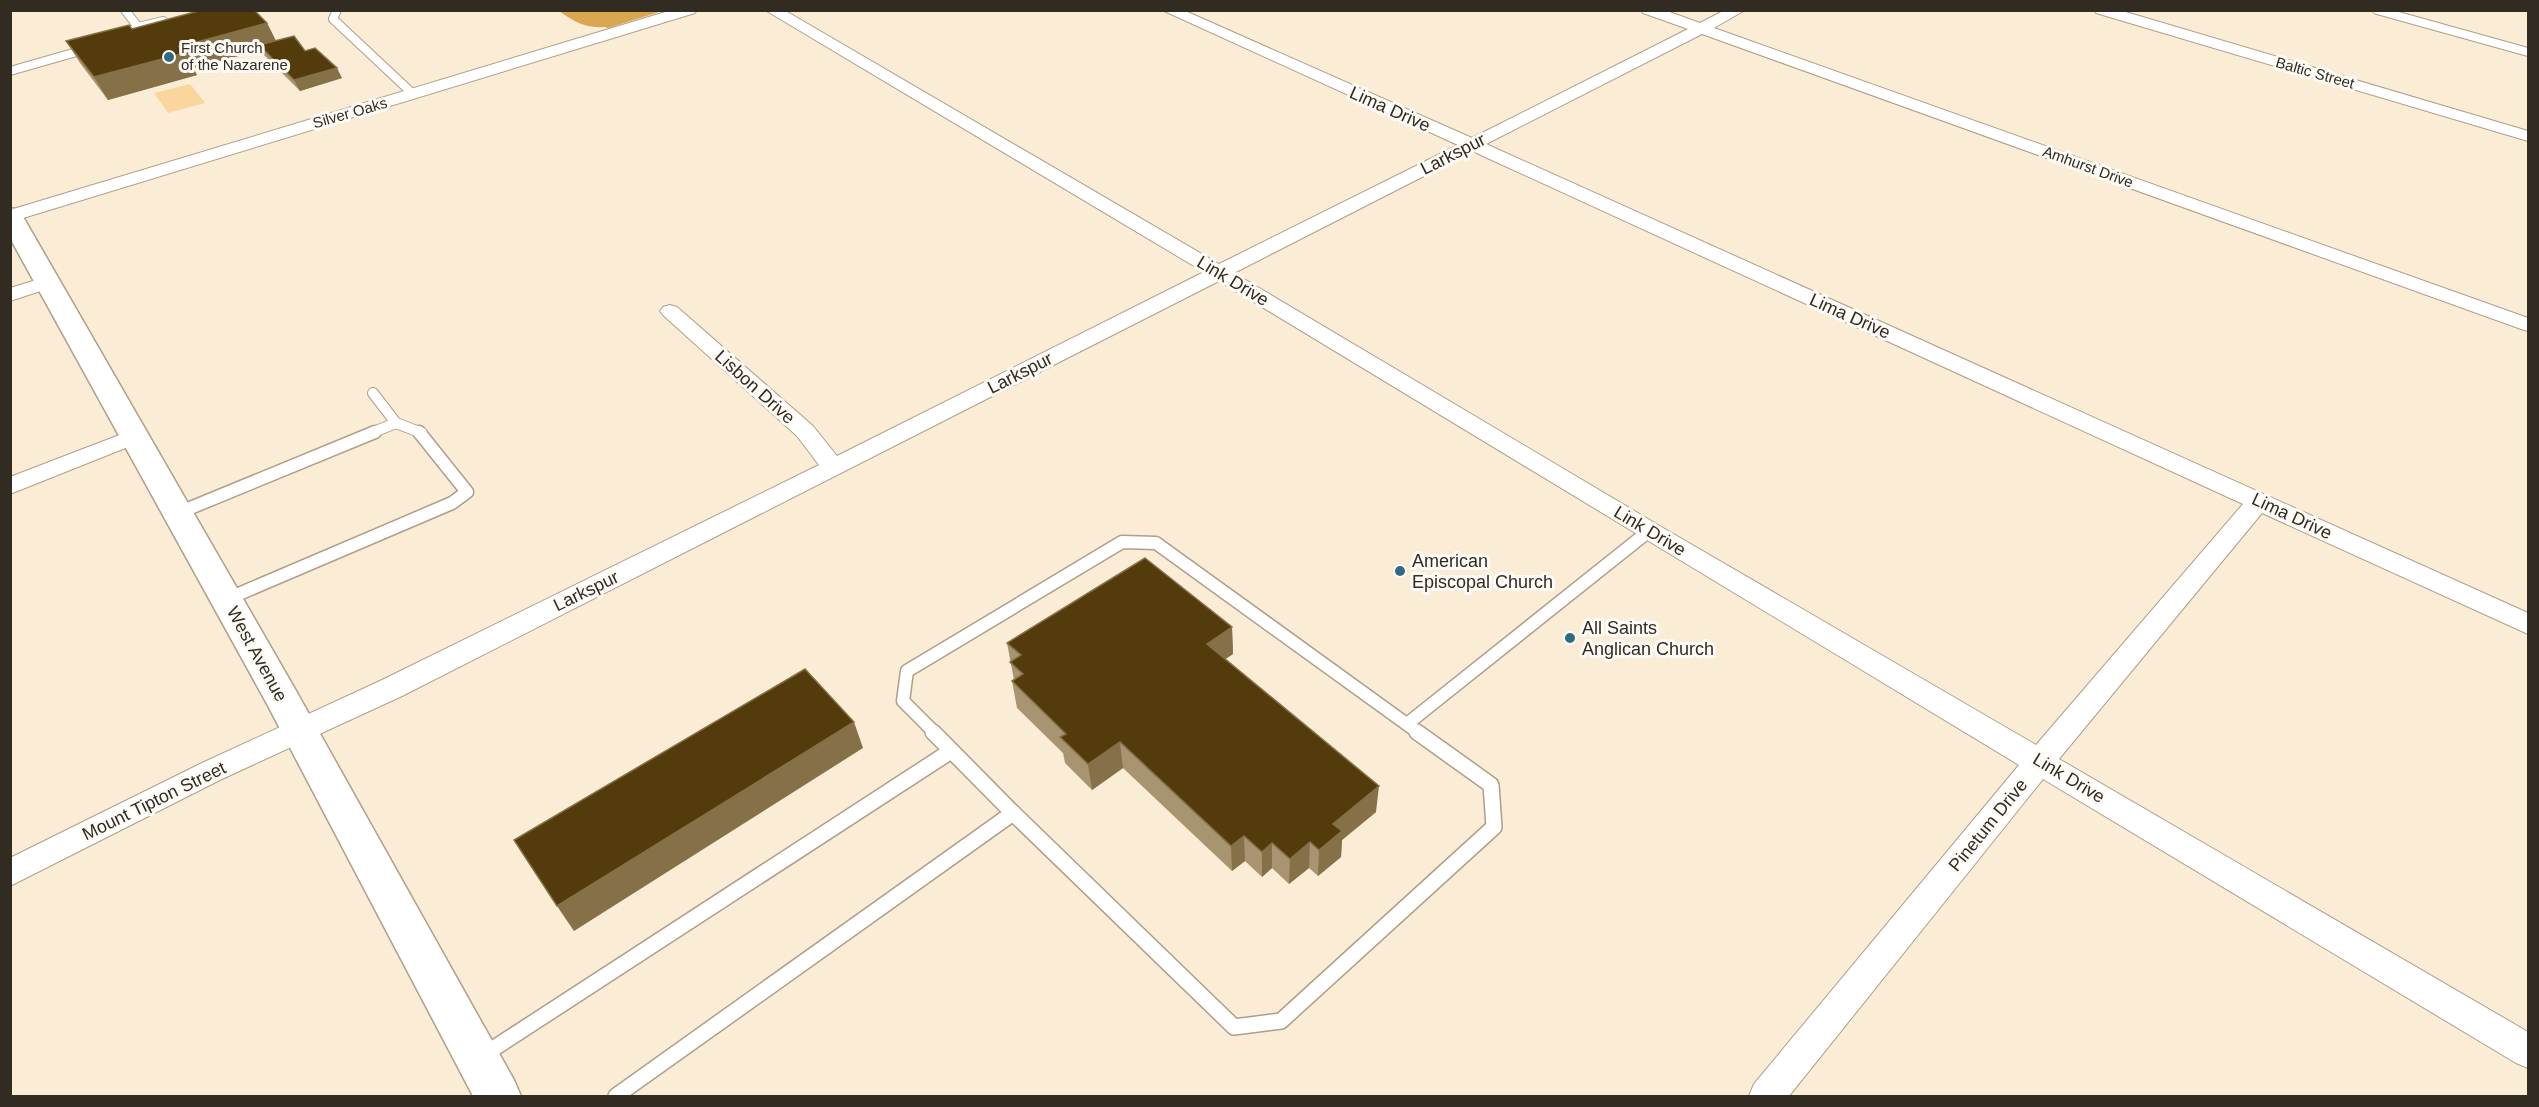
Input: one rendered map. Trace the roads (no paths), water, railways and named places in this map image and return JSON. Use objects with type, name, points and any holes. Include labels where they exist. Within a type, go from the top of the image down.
[{"type":"main road","name":"West Avenue","points":[[11,216],[227,599],[488,1077]]},
{"type":"street","name":"Silver Oaks","points":[[11,216],[690,10]]},
{"type":"street","name":"Link Drive","points":[[772,10],[1218,272],[1649,531],[2529,1051]]},
{"type":"street","name":"Lima Drive","points":[[1169,10],[2529,624]]},
{"type":"street","name":"Amhurst Drive","points":[[1648,10],[2529,325]]},
{"type":"street","name":"Larkspur","points":[[299,731],[392,688],[833,468],[1738,10]]},
{"type":"street","name":"Baltic Street","points":[[2101,10],[2529,136]]},
{"type":"street","points":[[10,295],[49,282]]},
{"type":"street","name":"Lisbon Drive","points":[[670,311],[805,431],[833,468]]},
{"type":"street","points":[[10,486],[135,436]]},
{"type":"street","name":"Pinetum Drive","points":[[1767,1096],[2040,761],[2259,501]]},
{"type":"street","name":"Mount Tipton Street","points":[[10,873],[212,771],[299,731]]},
{"type":"lane","points":[[125,10],[138,27]]},
{"type":"lane","points":[[337,10],[333,19],[413,94]]},
{"type":"lane","points":[[2377,10],[2529,52]]},
{"type":"lane","points":[[118,37],[138,27],[172,19]]},
{"type":"lane","points":[[10,71],[98,46]]},
{"type":"lane","points":[[227,599],[452,503],[467,492],[422,433],[396,423],[373,393]]},
{"type":"lane","points":[[178,513],[396,423]]},
{"type":"lane","points":[[1407,724],[1649,531]]},
{"type":"lane","points":[[1122,542],[1156,543],[1407,724],[1491,785],[1494,828],[1281,1021],[1234,1027],[1013,813],[903,701],[907,671],[1122,542]]},
{"type":"lane","points":[[488,1077],[951,750]]},
{"type":"lane","points":[[616,1096],[1013,813]]},
{"type":"waterway","points":[[563,10],[588,23],[617,22],[608,25],[656,10]]},
{"type":"place","name":"First Church of the Nazarene","points":[[169,57]]},
{"type":"place","name":"American Episcopal Church","points":[[1400,571]]},
{"type":"place","name":"All Saints Anglican Church","points":[[1570,638]]}]
